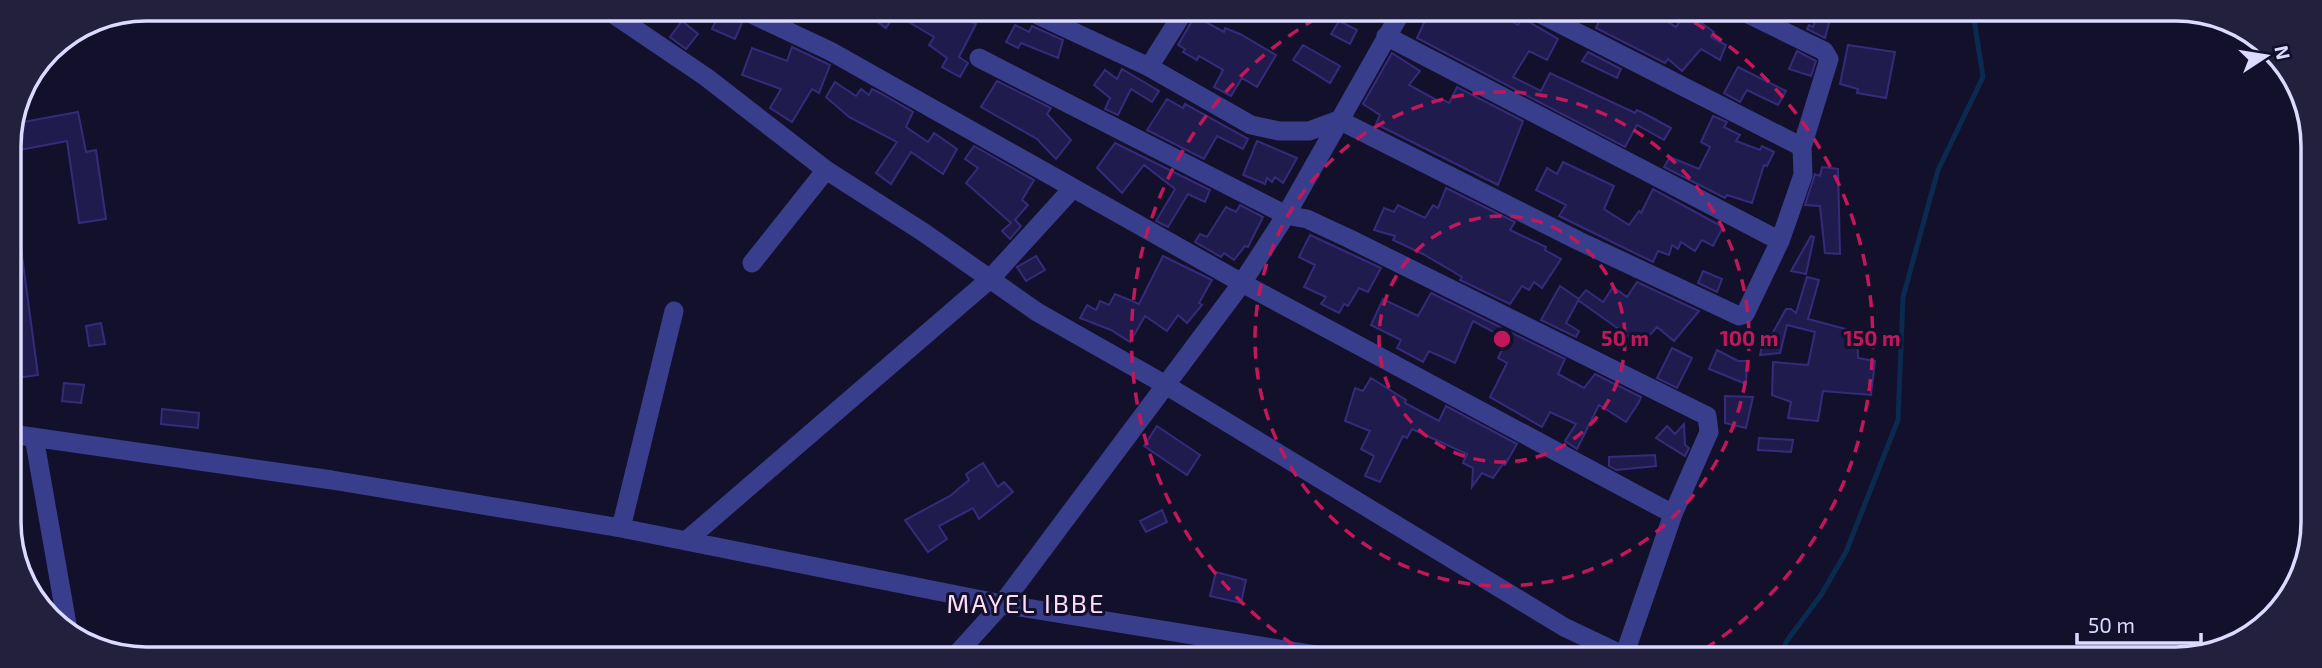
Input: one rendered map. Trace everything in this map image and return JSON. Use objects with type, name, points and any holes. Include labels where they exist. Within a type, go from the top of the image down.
[{"type":"street","points":[[623,21],[706,77],[826,170],[1037,312],[1164,383],[1564,627],[1605,647]]},
{"type":"street","points":[[766,21],[830,51],[1242,283],[1673,513]]},
{"type":"street","points":[[1050,21],[1149,67],[1251,125],[1279,131],[1309,131],[1339,120],[1579,241],[1739,316],[1745,314],[1780,241],[1802,175],[1802,147],[1828,55],[1762,21]]},
{"type":"street","points":[[1149,67],[1178,21]]},
{"type":"street","points":[[963,647],[1002,604],[1164,383],[1242,283],[1286,215],[1395,21]]},
{"type":"street","points":[[1555,21],[1802,147]]},
{"type":"street","points":[[1386,36],[1780,241]]},
{"type":"street","points":[[979,58],[1286,215],[1307,219],[1350,239],[1707,416],[1709,432],[1673,513],[1629,647]]},
{"type":"street","points":[[752,263],[826,170]]},
{"type":"street","points":[[686,541],[990,279],[1073,188]]},
{"type":"street","points":[[621,528],[674,311]]},
{"type":"street","points":[[21,435],[332,480],[621,528],[1002,604],[1256,647]]},
{"type":"street","points":[[34,437],[66,617]]},
{"type":"building","points":[[682,21],[698,34],[686,49],[670,37]]},
{"type":"building","points":[[716,21],[742,23],[735,39],[712,29]]},
{"type":"building","points":[[876,21],[890,21],[886,28]]},
{"type":"building","points":[[907,21],[970,21],[976,24],[959,57],[968,63],[960,77],[942,67],[947,58],[929,45],[934,37]]},
{"type":"building","points":[[1192,21],[1204,21],[1224,32],[1225,28],[1240,34],[1276,55],[1257,87],[1242,78],[1231,96],[1214,87],[1223,70],[1199,56],[1197,60],[1183,52],[1185,49],[1178,45]]},
{"type":"building","points":[[1339,21],[1357,30],[1350,44],[1331,34]]},
{"type":"building","points":[[1425,21],[1511,21],[1518,25],[1520,21],[1530,21],[1558,39],[1547,60],[1529,51],[1513,77],[1541,91],[1550,73],[1635,113],[1637,110],[1671,128],[1664,140],[1637,125],[1625,147],[1417,38]]},
{"type":"building","points":[[1599,21],[1667,21],[1676,27],[1680,21],[1699,21],[1714,32],[1711,37],[1726,45],[1720,60],[1701,49],[1682,71],[1668,59],[1665,63],[1596,28]]},
{"type":"building","points":[[1815,21],[1830,21],[1825,38],[1807,29],[1809,25],[1813,27]]},
{"type":"building","points":[[1015,25],[1029,32],[1032,26],[1063,40],[1058,58],[1021,43],[1018,48],[1006,42]]},
{"type":"building","points":[[1303,45],[1340,66],[1330,83],[1293,60]]},
{"type":"building","points":[[1848,45],[1895,52],[1886,98],[1857,93],[1858,89],[1840,84]]},
{"type":"building","points":[[792,47],[830,65],[819,93],[812,89],[792,122],[770,108],[781,89],[742,75],[752,48],[787,61]]},
{"type":"building","points":[[1797,51],[1816,61],[1811,76],[1789,69]]},
{"type":"building","points":[[1588,52],[1621,69],[1617,78],[1582,61]]},
{"type":"building","points":[[1392,53],[1420,71],[1409,85],[1440,102],[1442,99],[1449,103],[1457,87],[1523,121],[1498,185],[1376,124],[1380,115],[1363,104]]},
{"type":"building","points":[[1738,67],[1786,91],[1778,105],[1747,90],[1740,102],[1724,93]]},
{"type":"building","points":[[1122,69],[1159,91],[1152,102],[1131,89],[1118,115],[1105,109],[1110,98],[1094,85],[1105,70],[1117,79]]},
{"type":"building","points":[[997,81],[1051,108],[1047,114],[1071,140],[1056,159],[1037,139],[981,107]]},
{"type":"building","points":[[835,82],[856,96],[861,89],[869,95],[872,89],[880,93],[913,112],[906,127],[928,142],[934,133],[957,149],[943,174],[911,152],[891,184],[876,173],[897,142],[849,117],[826,97]]},
{"type":"building","points":[[1167,99],[1183,108],[1185,104],[1248,139],[1243,149],[1217,136],[1204,159],[1147,130]]},
{"type":"building","points":[[78,112],[86,152],[96,150],[106,219],[79,223],[67,141],[21,150],[24,122]]},
{"type":"building","points":[[1713,116],[1727,122],[1724,127],[1740,135],[1736,141],[1760,150],[1762,146],[1774,152],[1767,166],[1764,165],[1752,203],[1727,195],[1725,198],[1664,167],[1670,157],[1699,169],[1710,147],[1701,142]]},
{"type":"building","points":[[1257,141],[1297,158],[1283,183],[1275,177],[1272,182],[1267,178],[1265,184],[1243,175]]},
{"type":"building","points":[[1115,143],[1210,190],[1205,202],[1188,194],[1168,227],[1156,221],[1175,189],[1144,165],[1122,193],[1097,168]]},
{"type":"building","points":[[974,146],[1034,180],[1022,200],[1028,205],[1015,220],[1021,226],[1010,239],[1002,231],[1011,223],[966,183],[978,168],[965,159]]},
{"type":"building","points":[[1563,162],[1614,186],[1604,209],[1629,225],[1639,211],[1641,213],[1653,189],[1723,227],[1713,246],[1702,240],[1695,251],[1681,242],[1678,249],[1672,245],[1669,255],[1658,251],[1653,262],[1559,216],[1566,205],[1536,190],[1547,168],[1557,174]]},
{"type":"building","points":[[1822,167],[1838,169],[1840,254],[1825,253],[1820,206],[1805,205],[1815,174],[1820,176]]},
{"type":"building","points":[[1446,188],[1515,222],[1510,230],[1546,247],[1545,250],[1561,259],[1542,288],[1534,282],[1529,290],[1522,286],[1510,304],[1460,280],[1462,277],[1393,240],[1395,236],[1374,230],[1384,208],[1394,212],[1398,205],[1425,218],[1433,205],[1438,208]]},
{"type":"building","points":[[1240,205],[1263,217],[1248,247],[1245,246],[1234,260],[1224,253],[1221,257],[1195,242],[1200,234],[1207,237],[1226,207],[1236,212]]},
{"type":"building","points":[[1310,235],[1381,268],[1368,292],[1359,288],[1348,306],[1344,304],[1339,313],[1321,304],[1326,297],[1304,287],[1315,265],[1299,257]]},
{"type":"building","points":[[1811,236],[1814,237],[1806,274],[1791,271]]},
{"type":"building","points":[[21,248],[38,375],[21,377]]},
{"type":"building","points":[[1036,256],[1045,270],[1026,281],[1017,267]]},
{"type":"building","points":[[1163,256],[1212,280],[1199,303],[1202,305],[1187,323],[1178,315],[1167,331],[1145,316],[1130,342],[1111,330],[1080,318],[1087,305],[1096,310],[1100,301],[1109,305],[1115,294],[1139,304]]},
{"type":"building","points":[[1703,271],[1722,279],[1717,292],[1698,283]]},
{"type":"building","points":[[1807,277],[1819,280],[1808,319],[1857,332],[1858,358],[1875,361],[1871,395],[1823,391],[1818,421],[1788,418],[1791,402],[1772,395],[1773,362],[1808,365],[1815,332],[1787,325],[1780,353],[1760,355],[1764,335],[1771,336],[1786,309],[1796,313]]},
{"type":"building","points":[[1637,282],[1699,311],[1674,341],[1657,327],[1641,345],[1578,300],[1586,290],[1603,302],[1613,287],[1627,297]]},
{"type":"building","points":[[1560,286],[1579,299],[1566,323],[1579,331],[1576,337],[1541,320]]},
{"type":"building","points":[[1431,293],[1565,359],[1558,374],[1584,388],[1595,374],[1641,397],[1639,402],[1626,422],[1599,405],[1577,449],[1565,441],[1576,424],[1550,412],[1542,427],[1490,397],[1507,363],[1498,358],[1507,339],[1473,321],[1455,363],[1429,351],[1423,362],[1397,348],[1401,340],[1371,325],[1383,299],[1418,316]]},
{"type":"building","points":[[101,323],[105,344],[89,346],[86,326]]},
{"type":"building","points":[[1672,348],[1692,358],[1677,388],[1657,378]]},
{"type":"building","points":[[1717,350],[1738,361],[1747,361],[1746,384],[1709,369]]},
{"type":"building","points":[[1371,378],[1406,400],[1405,403],[1439,421],[1446,406],[1517,444],[1505,465],[1503,464],[1493,478],[1482,473],[1472,487],[1473,468],[1463,463],[1467,454],[1412,429],[1407,438],[1403,436],[1380,482],[1365,476],[1374,456],[1361,449],[1370,431],[1345,421],[1355,388],[1363,391]]},
{"type":"building","points":[[64,383],[84,385],[81,403],[62,401]]},
{"type":"building","points":[[1725,396],[1753,397],[1746,428],[1725,423]]},
{"type":"building","points":[[162,409],[199,413],[198,428],[161,424]]},
{"type":"building","points":[[1684,424],[1685,445],[1689,448],[1685,456],[1656,438],[1667,426],[1675,434]]},
{"type":"building","points":[[1157,426],[1200,455],[1187,475],[1144,446]]},
{"type":"building","points":[[1759,438],[1793,440],[1791,452],[1758,450]]},
{"type":"building","points":[[1655,455],[1656,466],[1616,470],[1609,466],[1609,457]]},
{"type":"building","points":[[983,463],[998,487],[1004,482],[1013,492],[979,519],[973,508],[939,526],[947,539],[928,552],[905,520],[950,496],[969,480],[966,474]]},
{"type":"building","points":[[1162,510],[1167,522],[1146,532],[1140,521]]},
{"type":"building","points":[[1216,572],[1246,580],[1241,603],[1210,596]]},
{"type":"waterway","points":[[1785,647],[1821,595],[1846,552],[1898,420],[1903,297],[1938,170],[1983,77],[1974,21]]},
{"type":"district","name":"MAYEL IBBE","points":[[1026,604]]}]
